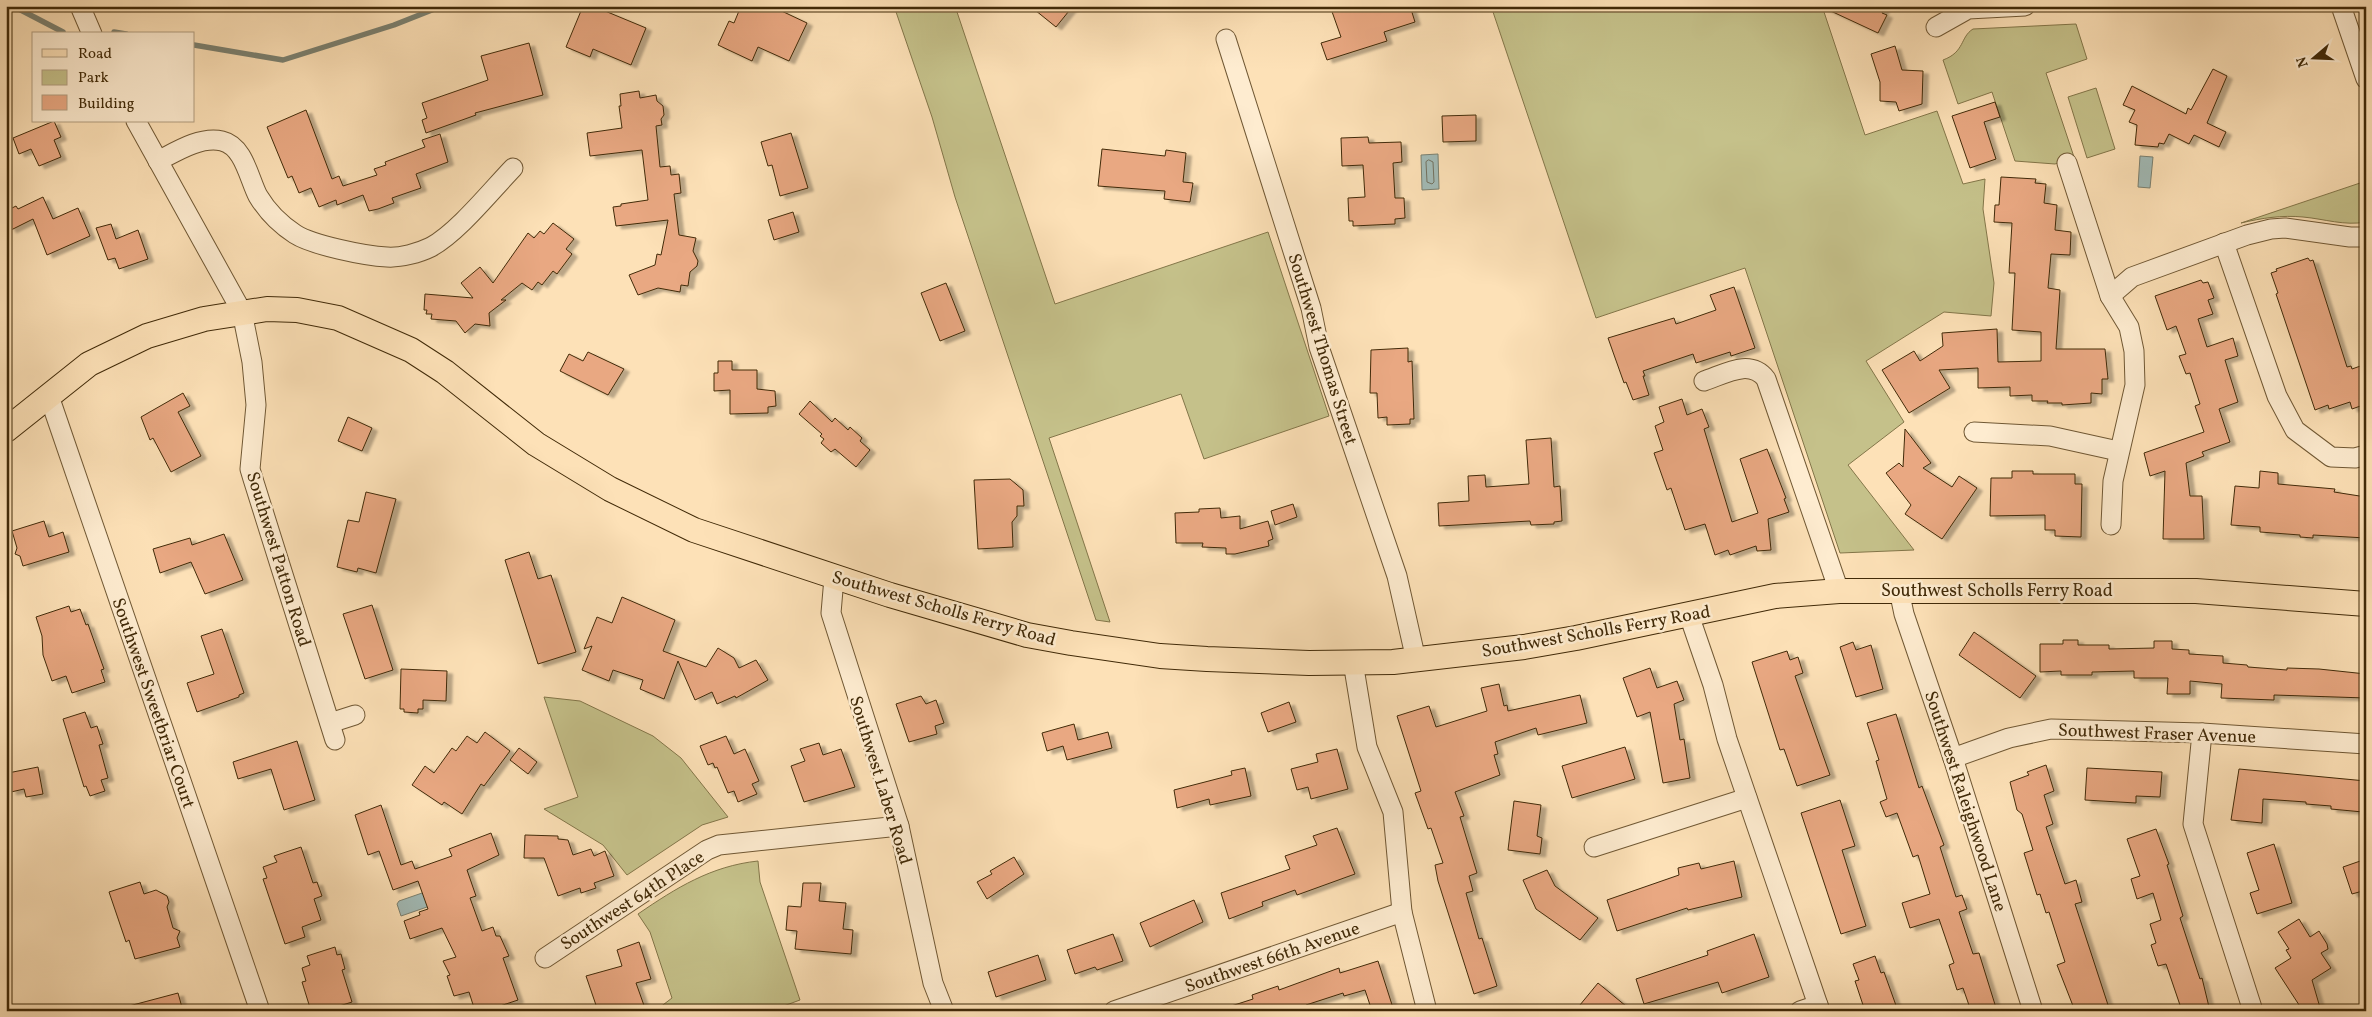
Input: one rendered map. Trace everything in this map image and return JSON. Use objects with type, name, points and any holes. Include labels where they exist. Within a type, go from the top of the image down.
[{"type":"main road","name":"Southwest Scholls Ferry Road","points":[[6,430],[89,364],[148,336],[194,321],[242,312],[266,309],[320,313],[375,332],[411,350],[445,372],[536,444],[616,493],[694,530],[834,578],[1027,635],[1160,656],[1309,664],[1416,660],[1576,638],[1775,596],[1839,591],[2196,591],[2366,604]]},
{"type":"street","points":[[80,6],[91,32]]},
{"type":"street","points":[[1936,27],[1968,9],[2025,6]]},
{"type":"street","points":[[2341,6],[2366,80]]},
{"type":"street","name":"Southwest Thomas Street","points":[[1226,39],[1311,308],[1319,346],[1397,576],[1416,660]]},
{"type":"street","name":"Southwest Patton Road","points":[[137,122],[242,312],[252,362],[256,406],[251,462],[252,479],[333,732],[355,715]]},
{"type":"street","points":[[158,161],[183,148],[208,140],[224,141],[236,149],[258,196],[267,209],[296,235],[351,252],[387,258],[408,255],[430,248],[450,233],[513,168]]},
{"type":"street","points":[[2067,163],[2110,296],[2129,328],[2136,368],[2133,395],[2118,451],[2113,481],[2111,525]]},
{"type":"street","points":[[2110,296],[2132,277],[2272,229],[2285,228],[2350,237],[2366,237]]},
{"type":"street","points":[[2224,244],[2277,396],[2295,430],[2331,457],[2355,458],[2366,455]]},
{"type":"street","points":[[1704,381],[1748,367],[1760,371],[1766,378],[1839,591]]},
{"type":"street","name":"Southwest Sweetbriar Court","points":[[50,396],[260,1011]]},
{"type":"street","points":[[1974,432],[2050,436],[2118,451]]},
{"type":"street","name":"Southwest Laber Road","points":[[834,578],[831,613],[899,826],[933,983],[944,1011]]},
{"type":"street","name":"Southwest Raleighwood Lane","points":[[1899,590],[1904,614],[1953,758],[2034,1011]]},
{"type":"street","points":[[1689,615],[1747,798],[1819,1008],[1800,1011]]},
{"type":"street","points":[[1353,662],[1367,747],[1394,812],[1402,912],[1427,1011]]},
{"type":"street","name":"Southwest Fraser Avenue","points":[[1953,758],[2009,738],[2051,730],[2202,733],[2366,744]]},
{"type":"street","points":[[2202,733],[2193,824],[2253,1011]]},
{"type":"street","points":[[1594,846],[1747,798]]},
{"type":"street","name":"Southwest 64th Place","points":[[545,958],[707,850],[719,845],[899,826]]},
{"type":"street","name":"Southwest 66th Avenue","points":[[1114,1011],[1402,912]]},
{"type":"green space","points":[[894,6],[955,6],[1055,304],[1268,232],[1329,416],[1204,459],[1181,394],[1049,438],[1110,622],[1096,620],[955,197],[932,117]]},
{"type":"green space","points":[[1491,6],[1822,6],[1865,135],[1937,111],[1963,184],[1985,179],[1983,209],[1994,283],[1991,316],[1944,312],[1866,361],[1904,422],[1848,465],[1914,550],[1840,553],[1745,268],[1596,318]]},
{"type":"green space","points":[[2076,24],[2087,59],[2046,73],[2074,157],[2055,164],[2015,161],[1992,92],[1958,104],[1943,60],[1959,49],[1966,36],[1973,29]]},
{"type":"green space","points":[[2096,88],[2115,149],[2087,158],[2068,97]]},
{"type":"green space","points":[[2366,181],[2366,222],[2342,223],[2287,216],[2241,223]]},
{"type":"green space","points":[[544,697],[580,701],[653,736],[681,758],[728,817],[702,825],[627,875],[603,845],[544,809],[578,797]]},
{"type":"green space","points":[[758,861],[760,882],[800,1000],[770,1011],[655,1011],[672,998],[650,932],[638,914],[666,895],[709,873]]},
{"type":"water","points":[[1438,154],[1439,189],[1422,190],[1421,155]]},
{"type":"water","points":[[2140,156],[2153,157],[2150,188],[2138,187]]},
{"type":"water","points":[[425,892],[430,906],[401,916],[397,904],[399,901]]},
{"type":"building","points":[[583,6],[593,6],[646,28],[631,65],[593,49],[590,57],[566,47]]},
{"type":"building","points":[[741,6],[771,6],[807,23],[789,61],[758,47],[752,61],[718,45],[729,21],[734,23]]},
{"type":"building","points":[[1030,6],[1073,6],[1056,27]]},
{"type":"building","points":[[1330,6],[1410,6],[1415,22],[1384,32],[1387,41],[1327,60],[1321,43],[1341,37]]},
{"type":"building","points":[[1820,6],[1885,6],[1882,13],[1887,15],[1878,33]]},
{"type":"building","points":[[529,43],[543,95],[475,113],[476,115],[426,133],[422,120],[427,118],[422,103],[488,80],[481,56]]},
{"type":"building","points":[[1895,46],[1902,70],[1923,71],[1922,104],[1899,111],[1896,102],[1880,101],[1880,82],[1871,54]]},
{"type":"building","points":[[2213,69],[2227,76],[2207,123],[2226,132],[2219,147],[2194,135],[2189,144],[2169,134],[2164,144],[2159,143],[2158,147],[2135,145],[2137,125],[2129,122],[2135,110],[2123,105],[2132,86],[2186,114],[2188,108],[2191,110]]},
{"type":"building","points":[[639,91],[640,98],[656,95],[657,101],[663,106],[662,125],[656,126],[660,167],[670,166],[671,175],[679,174],[681,193],[674,194],[679,235],[696,238],[693,251],[698,261],[697,266],[690,272],[688,286],[681,285],[680,292],[658,288],[638,295],[629,275],[655,265],[657,254],[661,255],[668,220],[616,226],[613,207],[648,200],[642,150],[590,156],[587,133],[622,128],[619,106],[621,106],[620,94]]},
{"type":"building","points":[[1995,102],[2000,117],[1984,122],[1996,159],[1970,168],[1952,116]]},
{"type":"building","points":[[306,110],[332,179],[339,176],[343,186],[377,175],[374,169],[386,165],[385,162],[425,147],[422,140],[440,134],[448,162],[416,174],[421,188],[392,198],[394,203],[378,209],[369,211],[363,195],[337,205],[336,200],[319,207],[311,188],[299,193],[292,176],[288,178],[267,127]]},
{"type":"building","points":[[1476,115],[1476,141],[1443,142],[1442,116]]},
{"type":"building","points":[[54,122],[61,137],[54,140],[61,157],[39,166],[31,149],[19,154],[13,138]]},
{"type":"building","points":[[791,133],[808,188],[780,196],[772,165],[768,166],[761,142]]},
{"type":"building","points":[[1368,137],[1369,143],[1401,142],[1402,162],[1393,163],[1395,198],[1404,198],[1405,218],[1395,219],[1395,224],[1353,226],[1353,221],[1349,221],[1348,198],[1365,197],[1363,165],[1342,166],[1341,138]]},
{"type":"building","points":[[1102,149],[1165,156],[1166,150],[1186,153],[1183,182],[1193,183],[1190,202],[1164,199],[1165,191],[1098,186]]},
{"type":"building","points":[[2001,177],[2036,179],[2035,183],[2046,184],[2044,203],[2057,205],[2055,230],[2071,232],[2070,255],[2051,254],[2048,288],[2060,290],[2056,349],[2105,349],[2108,379],[2102,379],[2102,394],[2091,393],[2091,403],[2062,405],[2062,403],[2047,403],[2048,401],[2032,401],[2032,395],[2010,396],[2010,387],[1978,388],[1978,368],[1939,370],[1950,388],[1909,413],[1882,370],[1914,351],[1920,361],[1943,346],[1942,333],[1997,329],[1998,362],[2041,361],[2041,332],[2012,330],[2015,273],[2009,273],[2012,223],[1994,222],[1995,205],[1999,205]]},
{"type":"building","points":[[43,197],[53,219],[78,208],[90,236],[47,255],[33,219],[11,230],[6,221],[6,211],[16,206],[18,209]]},
{"type":"building","points":[[793,212],[799,232],[774,240],[768,220]]},
{"type":"building","points":[[553,223],[574,239],[566,249],[572,254],[557,274],[553,271],[542,285],[538,282],[532,290],[522,283],[501,300],[506,300],[489,313],[490,326],[475,324],[465,333],[456,321],[431,319],[432,314],[426,314],[427,310],[424,310],[425,294],[473,298],[461,283],[480,267],[493,283],[528,233],[534,238],[540,231],[544,234]]},
{"type":"building","points":[[111,224],[116,239],[138,230],[148,259],[119,269],[115,258],[108,260],[96,228]]},
{"type":"building","points":[[2308,258],[2310,261],[2313,260],[2347,367],[2351,366],[2352,369],[2366,364],[2366,404],[2352,409],[2350,402],[2329,409],[2328,405],[2315,410],[2276,294],[2278,293],[2271,273],[2277,271],[2276,269]]},
{"type":"building","points":[[2201,280],[2203,283],[2208,282],[2214,298],[2208,300],[2213,314],[2198,319],[2207,347],[2233,338],[2238,356],[2225,360],[2238,402],[2219,409],[2230,442],[2202,452],[2204,456],[2186,463],[2190,496],[2202,496],[2204,539],[2163,539],[2165,471],[2150,476],[2144,453],[2204,432],[2195,406],[2200,404],[2190,373],[2186,374],[2179,356],[2186,354],[2176,326],[2167,330],[2155,296]]},
{"type":"building","points":[[946,283],[965,331],[940,341],[921,293]]},
{"type":"building","points":[[1734,287],[1755,348],[1731,356],[1730,352],[1696,363],[1693,354],[1643,371],[1649,395],[1633,400],[1626,382],[1624,383],[1608,338],[1674,318],[1676,324],[1716,310],[1710,295]]},
{"type":"building","points":[[1408,348],[1408,362],[1412,361],[1414,419],[1410,419],[1410,424],[1387,425],[1387,417],[1378,418],[1377,393],[1370,393],[1371,350]]},
{"type":"building","points":[[588,352],[624,369],[608,395],[560,371],[569,354],[583,361]]},
{"type":"building","points":[[718,361],[732,361],[732,370],[757,370],[757,389],[775,391],[776,406],[768,407],[768,413],[730,414],[730,390],[714,391],[714,373],[718,373]]},
{"type":"building","points":[[183,393],[190,406],[178,412],[201,456],[171,472],[153,438],[150,440],[141,417]]},
{"type":"building","points":[[1682,399],[1687,415],[1702,409],[1709,427],[1704,429],[1732,522],[1758,513],[1740,459],[1767,449],[1786,498],[1784,499],[1789,512],[1768,519],[1771,550],[1757,551],[1756,546],[1730,555],[1728,550],[1715,555],[1705,524],[1685,530],[1671,488],[1667,490],[1654,453],[1663,450],[1655,426],[1664,422],[1659,407]]},
{"type":"building","points":[[810,401],[832,422],[835,418],[848,430],[850,427],[862,438],[860,441],[870,450],[856,467],[835,449],[831,452],[821,443],[824,439],[820,436],[822,434],[799,414]]},
{"type":"building","points":[[348,417],[372,428],[362,451],[338,441]]},
{"type":"building","points":[[1905,429],[1931,463],[1923,468],[1952,487],[1959,476],[1977,488],[1942,539],[1905,514],[1911,505],[1886,473],[1899,463],[1903,467]]},
{"type":"building","points":[[1551,438],[1554,487],[1560,486],[1562,521],[1554,522],[1554,524],[1531,525],[1530,521],[1439,526],[1438,503],[1469,501],[1468,476],[1485,475],[1486,487],[1529,484],[1526,440]]},
{"type":"building","points":[[2012,471],[2033,471],[2033,474],[2075,474],[2075,484],[2082,484],[2081,537],[2055,536],[2055,530],[2045,530],[2045,515],[1990,516],[1991,478],[2012,478]]},
{"type":"building","points":[[2260,471],[2278,473],[2278,484],[2335,489],[2334,492],[2366,497],[2366,538],[2313,535],[2313,538],[2300,537],[2300,535],[2260,532],[2260,527],[2231,525],[2235,486],[2259,488]]},
{"type":"building","points":[[1010,479],[1023,490],[1024,506],[1017,506],[1017,516],[1012,522],[1013,547],[978,549],[974,480]]},
{"type":"building","points":[[366,492],[396,499],[376,573],[358,568],[357,572],[337,567],[348,520],[359,522]]},
{"type":"building","points":[[1293,504],[1297,517],[1275,525],[1271,511]]},
{"type":"building","points":[[1220,508],[1221,518],[1240,516],[1240,529],[1268,521],[1273,539],[1268,541],[1269,546],[1235,554],[1226,554],[1226,548],[1202,547],[1203,543],[1176,543],[1175,513],[1199,512],[1199,509]]},
{"type":"building","points":[[44,521],[49,537],[63,532],[69,552],[23,566],[20,556],[15,554],[17,548],[12,531]]},
{"type":"building","points":[[224,534],[243,580],[205,594],[191,562],[160,573],[153,549],[190,538],[192,545]]},
{"type":"building","points":[[529,552],[538,579],[551,575],[576,652],[538,664],[505,560]]},
{"type":"building","points":[[622,597],[675,620],[663,651],[706,667],[718,648],[734,658],[739,668],[756,660],[768,680],[736,698],[735,696],[717,704],[712,692],[695,700],[678,661],[664,699],[640,689],[643,680],[613,670],[609,681],[582,670],[592,646],[584,649],[597,617],[612,623]]},
{"type":"building","points":[[372,605],[393,670],[365,679],[343,614]]},
{"type":"building","points":[[69,606],[71,612],[80,609],[86,625],[88,624],[104,669],[101,670],[105,682],[72,693],[66,676],[52,681],[43,655],[42,636],[36,617]]},
{"type":"building","points":[[222,629],[244,693],[239,695],[239,697],[197,712],[187,683],[214,674],[201,636]]},
{"type":"building","points":[[1974,632],[2036,676],[2020,698],[1959,655]]},
{"type":"building","points":[[2063,640],[2078,640],[2078,645],[2109,645],[2109,649],[2154,648],[2154,641],[2172,641],[2172,649],[2189,650],[2189,654],[2223,656],[2223,663],[2287,670],[2287,668],[2319,669],[2366,674],[2366,698],[2274,695],[2274,700],[2221,698],[2222,684],[2190,681],[2190,694],[2167,694],[2168,678],[2134,678],[2134,671],[2092,672],[2092,675],[2061,675],[2061,671],[2040,672],[2040,644],[2063,644]]},
{"type":"building","points":[[1853,642],[1856,650],[1871,645],[1883,689],[1856,697],[1840,647]]},
{"type":"building","points":[[1787,651],[1790,660],[1798,657],[1803,673],[1795,676],[1830,775],[1797,786],[1784,749],[1780,750],[1752,662]]},
{"type":"building","points":[[1650,668],[1657,688],[1677,681],[1684,700],[1674,704],[1680,740],[1684,739],[1690,778],[1663,783],[1650,712],[1637,717],[1623,678]]},
{"type":"building","points":[[401,669],[447,671],[446,701],[423,700],[423,709],[418,709],[418,713],[404,712],[404,709],[400,709]]},
{"type":"building","points":[[1499,684],[1504,706],[1507,705],[1508,711],[1580,695],[1587,723],[1538,735],[1536,728],[1495,742],[1498,754],[1494,755],[1500,775],[1455,792],[1464,816],[1460,817],[1477,873],[1469,876],[1473,891],[1466,893],[1479,939],[1482,938],[1497,986],[1474,994],[1438,881],[1435,865],[1443,863],[1431,828],[1428,829],[1415,793],[1421,791],[1397,716],[1429,706],[1436,727],[1487,711],[1481,688]]},
{"type":"building","points":[[921,696],[926,704],[936,700],[944,723],[935,726],[937,734],[909,742],[896,704]]},
{"type":"building","points":[[1289,702],[1296,722],[1268,732],[1261,713]]},
{"type":"building","points":[[85,712],[91,728],[97,726],[103,744],[99,745],[108,778],[101,780],[105,791],[90,796],[86,786],[84,787],[63,719]]},
{"type":"building","points":[[1896,714],[1919,788],[1922,786],[1944,845],[1940,847],[1956,897],[1962,895],[1967,909],[1959,912],[1973,954],[1979,953],[1997,1011],[1971,1011],[1963,988],[1957,990],[1949,965],[1954,963],[1939,919],[1910,928],[1902,903],[1930,894],[1918,855],[1913,857],[1897,813],[1886,817],[1880,802],[1887,799],[1876,761],[1879,760],[1867,723]]},
{"type":"building","points":[[1074,724],[1078,740],[1108,732],[1112,748],[1067,760],[1063,746],[1047,751],[1042,733]]},
{"type":"building","points":[[485,732],[510,751],[484,786],[481,784],[462,814],[444,802],[442,805],[412,785],[425,766],[434,773],[452,748],[456,751],[467,736],[477,743]]},
{"type":"building","points":[[726,736],[734,754],[745,749],[759,781],[752,784],[757,794],[738,802],[734,791],[728,793],[717,767],[715,768],[713,763],[708,765],[700,746]]},
{"type":"building","points":[[297,741],[315,800],[284,810],[271,769],[238,779],[233,762]]},
{"type":"building","points":[[819,743],[823,755],[841,749],[855,787],[804,802],[791,766],[805,761],[800,749]]},
{"type":"building","points":[[1625,747],[1635,779],[1572,798],[1562,766]]},
{"type":"building","points":[[519,748],[537,762],[528,774],[510,760]]},
{"type":"building","points":[[1337,749],[1348,789],[1311,799],[1308,787],[1297,790],[1291,769],[1318,762],[1316,754]]},
{"type":"building","points":[[2046,765],[2054,791],[2044,795],[2053,824],[2046,827],[2065,884],[2076,880],[2082,902],[2075,904],[2110,1011],[2075,1011],[2057,965],[2065,962],[2049,912],[2046,913],[2040,894],[2037,895],[2024,853],[2033,850],[2022,814],[2017,810],[2010,782],[2029,775],[2027,772]]},
{"type":"building","points":[[38,767],[43,794],[26,797],[24,789],[11,792],[8,773]]},
{"type":"building","points":[[1245,768],[1251,796],[1210,805],[1209,799],[1177,808],[1174,790],[1232,775],[1231,771]]},
{"type":"building","points":[[2087,768],[2162,772],[2160,797],[2136,796],[2136,803],[2085,800]]},
{"type":"building","points":[[2239,769],[2366,781],[2366,803],[2364,803],[2363,812],[2331,809],[2331,806],[2306,804],[2306,802],[2263,799],[2262,823],[2231,820]]},
{"type":"building","points":[[1840,800],[1855,846],[1842,850],[1866,926],[1841,934],[1801,813]]},
{"type":"building","points":[[1514,801],[1541,805],[1537,836],[1542,838],[1540,854],[1508,850]]},
{"type":"building","points":[[381,805],[401,865],[412,861],[415,869],[452,856],[449,849],[491,833],[499,855],[467,870],[476,896],[470,898],[482,931],[493,927],[496,936],[500,936],[509,956],[503,958],[518,1000],[485,1011],[475,1011],[469,992],[454,996],[447,976],[450,975],[443,961],[456,957],[442,928],[410,939],[404,921],[420,915],[419,912],[428,909],[418,881],[393,890],[379,851],[368,855],[355,815]]},
{"type":"building","points":[[1337,828],[1355,874],[1297,895],[1295,890],[1262,902],[1263,906],[1229,919],[1221,893],[1290,869],[1285,856],[1317,845],[1313,836]]},
{"type":"building","points":[[2156,829],[2169,864],[2167,865],[2183,916],[2180,918],[2200,979],[2202,978],[2210,1011],[2182,1011],[2166,964],[2158,966],[2151,945],[2156,943],[2150,924],[2161,920],[2153,893],[2137,899],[2131,879],[2140,876],[2127,839]]},
{"type":"building","points":[[525,835],[558,836],[558,839],[568,840],[573,855],[591,849],[594,856],[605,851],[614,876],[594,883],[596,888],[581,893],[580,888],[558,896],[544,858],[524,858]]},
{"type":"building","points":[[2274,844],[2292,903],[2257,914],[2250,893],[2259,890],[2247,853]]},
{"type":"building","points":[[301,847],[313,883],[317,882],[322,896],[314,899],[321,920],[302,927],[305,937],[285,944],[263,879],[267,878],[263,867],[277,862],[274,856]]},
{"type":"building","points":[[1014,857],[1024,874],[987,899],[977,882],[992,874],[990,871]]},
{"type":"building","points":[[2366,859],[2366,890],[2352,894],[2343,867]]},
{"type":"building","points":[[1734,861],[1742,897],[1688,910],[1687,908],[1617,931],[1607,900],[1679,875],[1678,868],[1699,863],[1701,869]]},
{"type":"building","points":[[1547,870],[1555,886],[1598,918],[1580,940],[1536,909],[1523,880]]},
{"type":"building","points":[[140,882],[144,894],[156,890],[167,896],[169,902],[167,907],[173,928],[180,931],[177,938],[180,947],[135,959],[129,940],[126,942],[109,892]]},
{"type":"building","points":[[803,883],[821,883],[819,901],[846,903],[843,929],[853,930],[851,954],[795,949],[797,931],[786,930],[788,906],[801,907]]},
{"type":"building","points":[[1194,900],[1203,922],[1150,947],[1140,923]]},
{"type":"building","points":[[2299,919],[2310,937],[2319,931],[2327,944],[2328,949],[2321,953],[2331,968],[2312,980],[2321,1011],[2303,1011],[2275,968],[2291,958],[2286,950],[2289,949],[2278,932]]},
{"type":"building","points":[[1113,934],[1123,961],[1097,970],[1095,967],[1075,974],[1067,950]]},
{"type":"building","points":[[1754,934],[1769,977],[1722,993],[1718,982],[1644,1004],[1636,979],[1708,955],[1707,951]]},
{"type":"building","points":[[639,942],[651,979],[636,983],[646,1011],[598,1011],[586,976],[622,966],[617,950]]},
{"type":"building","points":[[335,947],[337,955],[341,954],[345,969],[342,970],[352,1002],[333,1008],[334,1011],[311,1011],[302,982],[306,981],[302,968],[310,965],[307,956]]},
{"type":"building","points":[[1038,955],[1046,980],[996,997],[988,972]]},
{"type":"building","points":[[1875,956],[1881,973],[1884,972],[1898,1011],[1869,1011],[1868,1007],[1864,1008],[1855,981],[1859,980],[1853,964]]},
{"type":"building","points":[[1378,961],[1394,1011],[1372,1011],[1365,990],[1344,996],[1343,993],[1306,1005],[1307,1008],[1299,1011],[1226,1011],[1225,1008],[1253,999],[1252,995],[1278,986],[1279,990],[1339,968],[1340,973]]},
{"type":"building","points":[[1598,983],[1632,1011],[1575,1011]]},
{"type":"building","points":[[178,993],[183,1011],[129,1011],[129,1006]]},
{"type":"waterway","points":[[13,6],[63,32]]},
{"type":"waterway","points":[[195,45],[283,60],[394,25],[442,6]]}]
